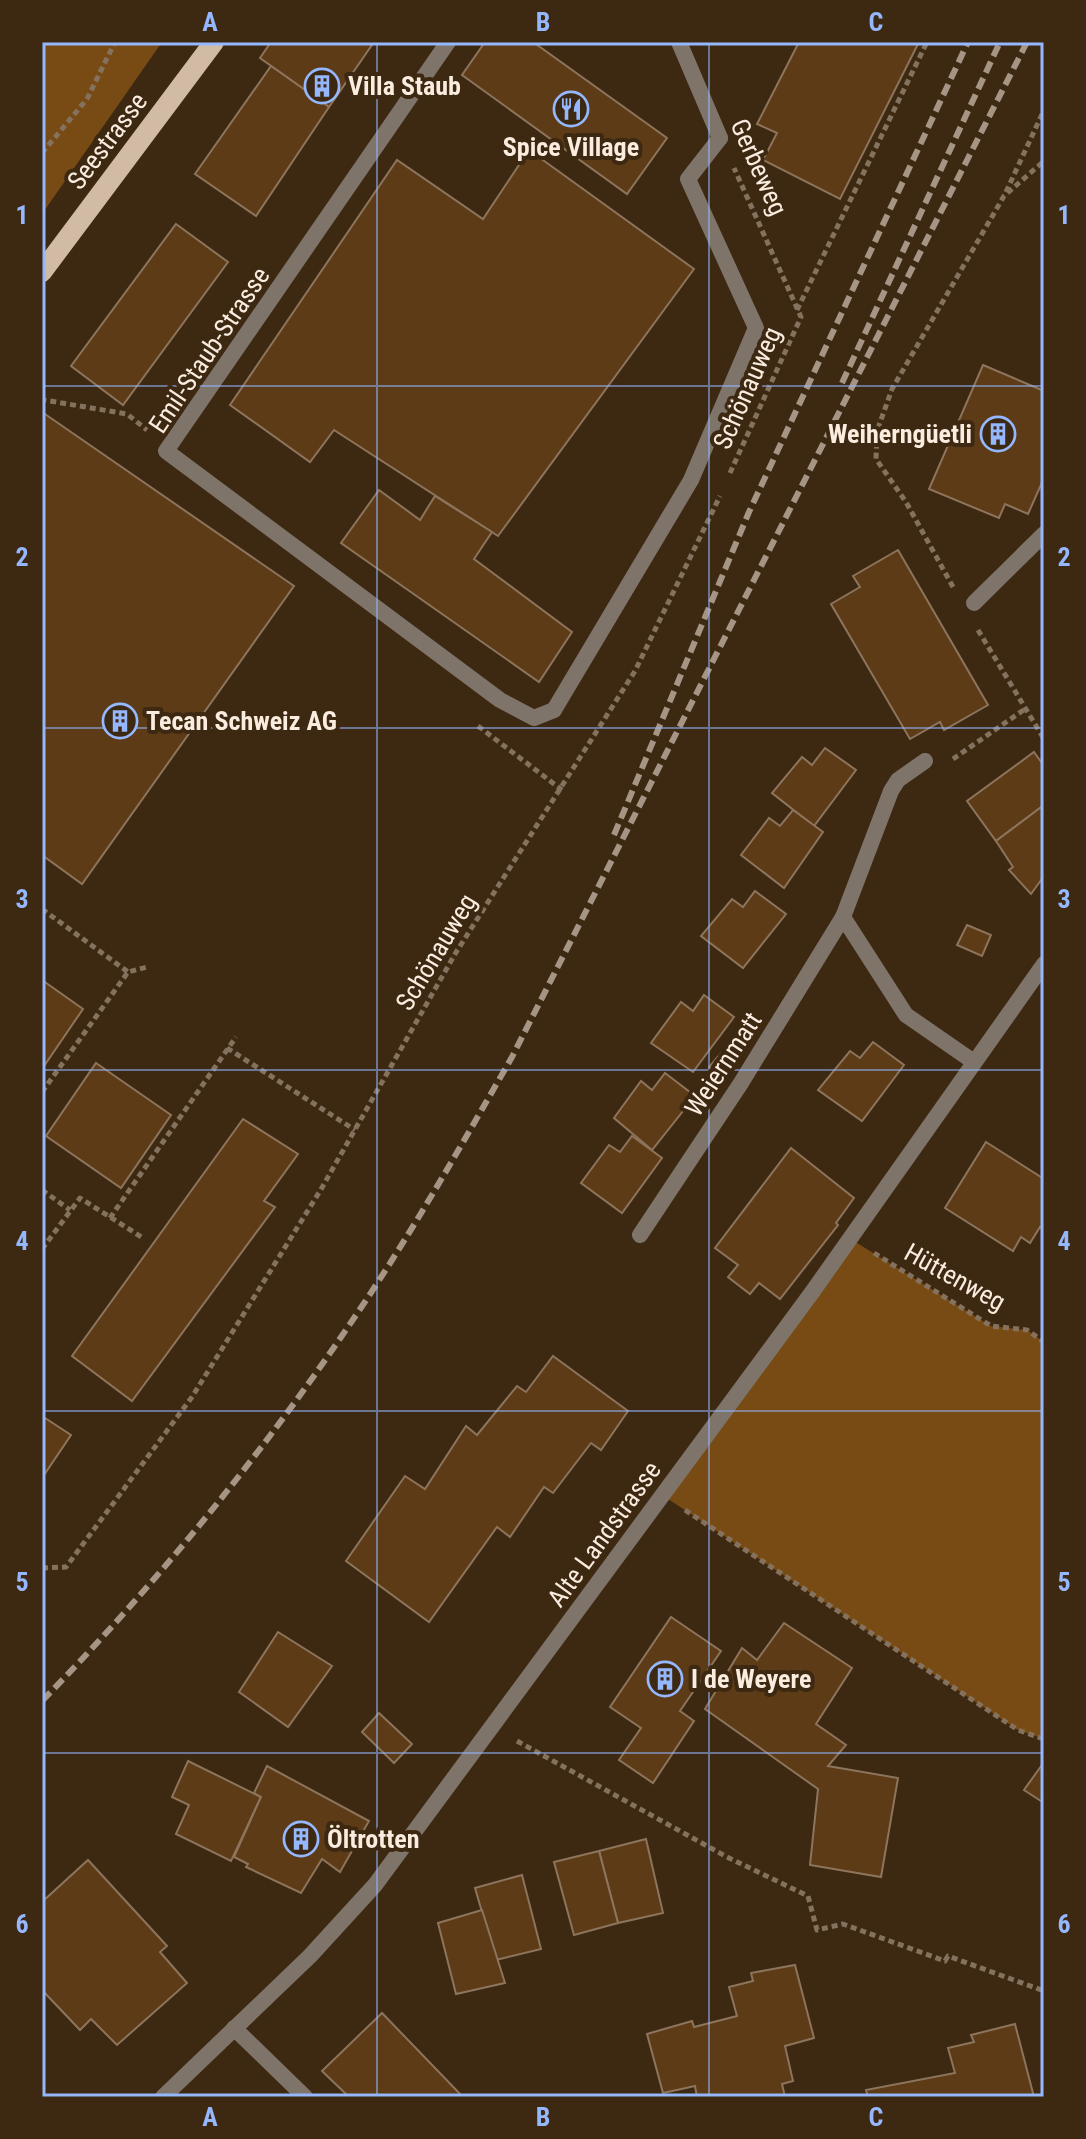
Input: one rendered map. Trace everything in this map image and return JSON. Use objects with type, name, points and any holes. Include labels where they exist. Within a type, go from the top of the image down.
[{"type":"main road","name":"Seestrasse","points":[[42,272],[214,42]]},
{"type":"street","name":"Emil-Staub-Strasse","points":[[448,42],[166,451],[500,700],[534,718],[554,710],[691,480],[756,328],[688,179],[720,138]]},
{"type":"street","name":"Gerbeweg","points":[[679,42],[720,138]]},
{"type":"street","points":[[974,603],[1044,534]]},
{"type":"street","name":"Weiernmatt","points":[[640,1235],[741,1083],[843,917],[891,791],[898,780],[925,761]]},
{"type":"street","points":[[843,917],[906,1015],[974,1062]]},
{"type":"street","name":"Alte Landstrasse","points":[[163,2097],[310,1956],[375,1885],[849,1238],[1044,964]]},
{"type":"street","points":[[234,2028],[305,2097]]},
{"type":"path","points":[[42,153],[87,99],[115,42]]},
{"type":"path","points":[[797,310],[927,42]]},
{"type":"path","points":[[877,431],[892,389],[1004,196],[1044,110]]},
{"type":"path","name":"Gerbeweg","points":[[720,138],[797,310]]},
{"type":"path","points":[[1004,196],[1044,161]]},
{"type":"path","name":"Schönauweg","points":[[728,477],[801,317],[797,310]]},
{"type":"path","points":[[42,403],[44,400],[127,414],[166,451]]},
{"type":"path","name":"Schönauweg","points":[[42,1568],[66,1567],[192,1397],[355,1130],[455,954],[635,671],[722,491]]},
{"type":"path","points":[[478,726],[562,790]]},
{"type":"path","points":[[42,909],[128,972]]},
{"type":"path","points":[[42,1092],[128,972],[147,967]]},
{"type":"path","points":[[110,1218],[236,1037]]},
{"type":"path","points":[[227,1048],[355,1130]]},
{"type":"path","points":[[42,1190],[70,1210]]},
{"type":"path","points":[[42,1249],[80,1198],[143,1238]]},
{"type":"path","name":"Hüttenweg","points":[[849,1238],[991,1326],[1027,1330],[1044,1342]]},
{"type":"path","points":[[662,1495],[1018,1730],[1044,1739]]},
{"type":"path","points":[[492,1727],[727,1857],[808,1896],[817,1930],[843,1924],[945,1961],[948,1956],[1044,1991]]},
{"type":"shaded area","points":[[42,42],[162,42],[42,214]]},
{"type":"shaded area","points":[[849,1238],[991,1326],[1027,1330],[1044,1342],[1044,1739],[1018,1730],[662,1495]]},
{"type":"building","name":"Villa Staub","points":[[271,42],[374,42],[329,107],[260,58]]},
{"type":"building","points":[[485,42],[533,42],[667,138],[627,194],[462,75]]},
{"type":"building","points":[[799,42],[919,42],[840,199],[763,160],[777,133],[757,124]]},
{"type":"building","points":[[271,66],[329,107],[256,216],[195,174]]},
{"type":"building","points":[[529,150],[694,269],[498,536],[334,430],[310,462],[230,405],[397,160],[483,219]]},
{"type":"building","points":[[176,224],[228,262],[123,405],[71,366]]},
{"type":"building","name":"Weiherngüetli","points":[[983,365],[1044,391],[1044,478],[1028,514],[1005,504],[999,518],[929,489]]},
{"type":"building","name":"Tecan Schweiz AG","points":[[42,412],[294,586],[82,884],[42,855]]},
{"type":"building","points":[[379,490],[420,520],[435,496],[492,532],[474,559],[572,632],[539,682],[341,543]]},
{"type":"building","points":[[898,550],[988,705],[944,730],[940,722],[910,739],[831,604],[860,587],[853,576]]},
{"type":"building","points":[[825,748],[856,770],[814,826],[772,793],[802,757],[812,765]]},
{"type":"building","points":[[1034,752],[1044,766],[1044,805],[996,841],[967,801]]},
{"type":"building","points":[[1044,805],[1044,876],[1031,894],[1009,870],[1013,867],[996,841]]},
{"type":"building","points":[[793,810],[823,832],[784,888],[741,855],[769,818],[780,826]]},
{"type":"building","points":[[755,891],[786,914],[743,968],[701,936],[732,899],[743,907]]},
{"type":"building","points":[[967,925],[991,935],[982,956],[957,945]]},
{"type":"building","points":[[42,980],[83,1009],[42,1069]]},
{"type":"building","points":[[704,995],[734,1017],[693,1072],[651,1043],[681,1002],[693,1011]]},
{"type":"building","points":[[873,1042],[904,1065],[862,1121],[818,1090],[850,1051],[860,1058]]},
{"type":"building","points":[[721,1053],[734,1063],[723,1077],[709,1067]]},
{"type":"building","points":[[96,1063],[171,1115],[121,1188],[46,1136]]},
{"type":"building","points":[[665,1073],[695,1096],[652,1150],[614,1118],[641,1081],[652,1090]]},
{"type":"building","points":[[243,1119],[298,1154],[264,1201],[275,1207],[132,1401],[72,1356]]},
{"type":"building","points":[[632,1136],[662,1158],[622,1213],[581,1183],[609,1145],[620,1152]]},
{"type":"building","points":[[986,1142],[1044,1179],[1044,1230],[1040,1227],[1030,1243],[1021,1237],[1013,1251],[945,1208]]},
{"type":"building","points":[[791,1148],[854,1198],[836,1223],[838,1225],[780,1299],[759,1283],[750,1294],[728,1277],[738,1265],[715,1248]]},
{"type":"building","points":[[553,1356],[628,1411],[601,1450],[591,1443],[553,1493],[544,1487],[510,1537],[497,1527],[429,1622],[346,1561],[405,1476],[425,1489],[466,1426],[477,1435],[517,1386],[526,1392]]},
{"type":"building","points":[[42,1416],[71,1435],[42,1478]]},
{"type":"building","name":"I de Weyere","points":[[671,1617],[721,1651],[680,1711],[694,1721],[653,1783],[619,1760],[641,1728],[610,1707]]},
{"type":"building","points":[[784,1623],[852,1668],[816,1724],[846,1745],[828,1766],[898,1778],[881,1877],[810,1865],[818,1789],[705,1709],[742,1648],[757,1660]]},
{"type":"building","points":[[278,1632],[332,1666],[288,1727],[239,1692]]},
{"type":"building","points":[[379,1713],[412,1744],[394,1763],[362,1732]]},
{"type":"building","points":[[188,1761],[261,1797],[231,1861],[176,1834],[189,1805],[172,1797]]},
{"type":"building","points":[[1044,1762],[1044,1803],[1024,1790]]},
{"type":"building","name":"Öltrotten","points":[[267,1766],[369,1821],[340,1872],[322,1859],[301,1893],[246,1867],[248,1864],[234,1857],[261,1797],[254,1793]]},
{"type":"building","points":[[646,1839],[663,1913],[618,1923],[599,1851]]},
{"type":"building","points":[[599,1851],[618,1923],[574,1935],[554,1862]]},
{"type":"building","points":[[88,1860],[167,1946],[160,1952],[187,1983],[117,2045],[91,2019],[80,2030],[42,1990],[42,1902]]},
{"type":"building","points":[[522,1875],[541,1949],[496,1960],[475,1888]]},
{"type":"building","points":[[482,1910],[505,1983],[456,1994],[438,1923]]},
{"type":"building","points":[[795,1965],[814,2038],[785,2046],[793,2081],[782,2084],[785,2097],[697,2097],[695,2086],[663,2093],[647,2034],[692,2021],[694,2027],[737,2016],[729,1987],[753,1981],[751,1973]]},
{"type":"building","points":[[382,2013],[463,2097],[349,2097],[322,2071]]},
{"type":"building","points":[[1015,2024],[1034,2097],[868,2097],[866,2090],[955,2073],[948,2048],[974,2042],[971,2035]]},
{"type":"railway","points":[[614,835],[749,512],[968,42]]},
{"type":"railway","points":[[842,383],[1000,42]]},
{"type":"railway","points":[[42,1701],[126,1611],[244,1470],[352,1321],[435,1190],[512,1057],[1027,42]]},
{"type":"place","name":"Villa Staub","points":[[322,86]]},
{"type":"place","name":"Spice Village","points":[[571,109]]},
{"type":"place","name":"Weiherngüetli","points":[[998,434]]},
{"type":"place","name":"Tecan Schweiz AG","points":[[120,721]]},
{"type":"place","name":"I de Weyere","points":[[665,1679]]},
{"type":"place","name":"Öltrotten","points":[[301,1839]]}]
